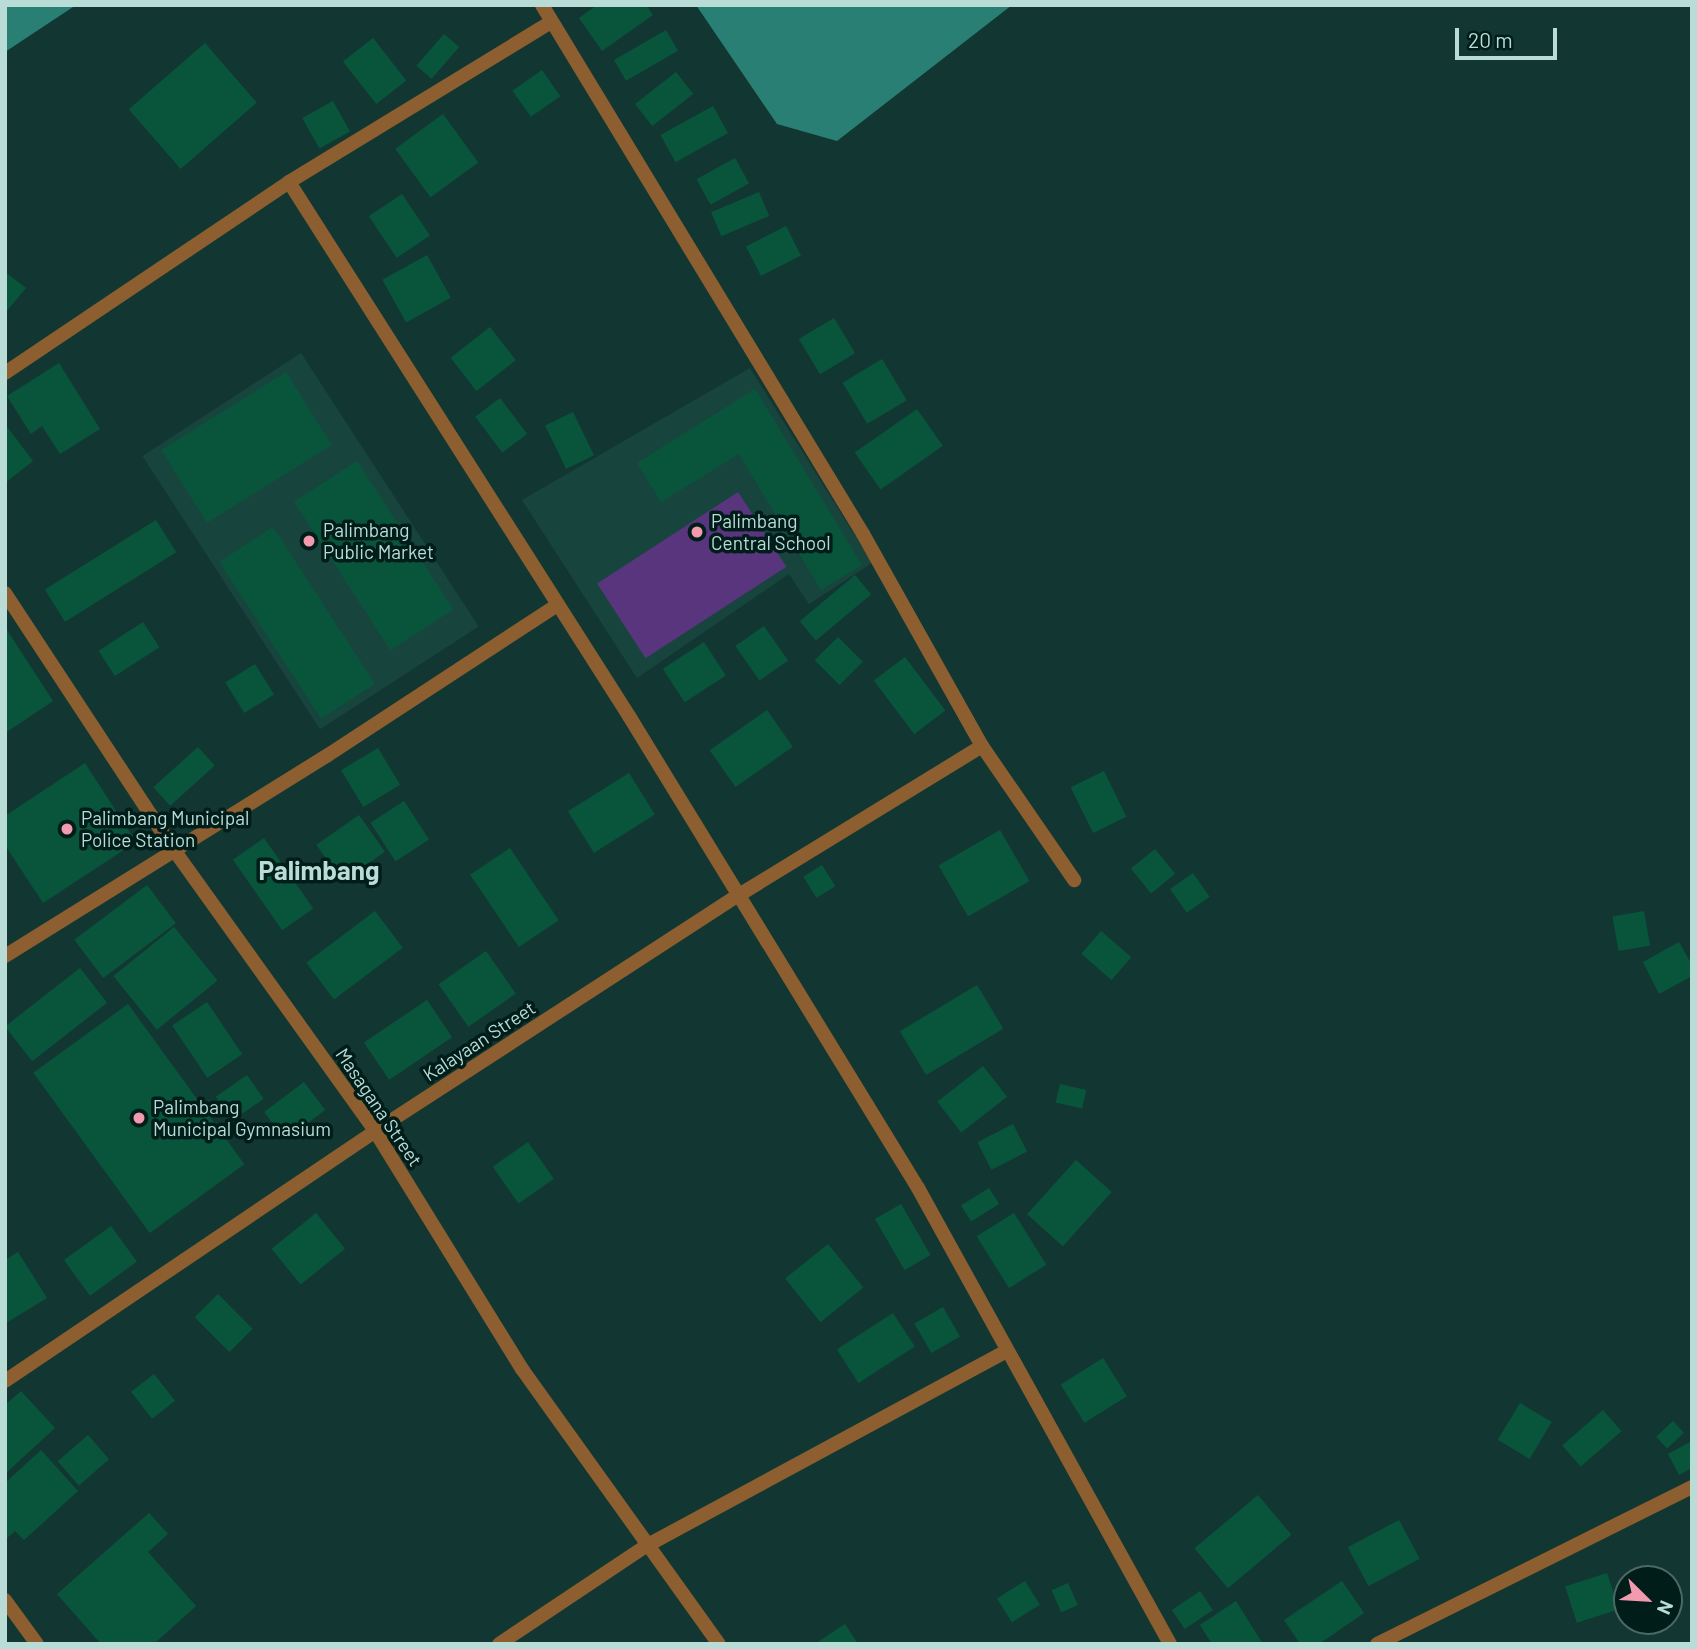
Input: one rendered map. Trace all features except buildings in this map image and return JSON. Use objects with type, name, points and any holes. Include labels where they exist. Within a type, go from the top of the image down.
[{"type":"street","points":[[542,5],[863,534],[982,746],[1074,880]]},
{"type":"street","points":[[5,373],[289,182],[551,22]]},
{"type":"street","points":[[289,182],[738,895],[918,1188],[1170,1644]]},
{"type":"street","name":"Masagana Street","points":[[5,593],[173,850],[375,1131],[522,1369],[646,1546],[719,1644]]},
{"type":"street","points":[[5,956],[556,606]]},
{"type":"street","name":"Kalayaan Street","points":[[5,1381],[375,1131],[738,895],[982,746]]},
{"type":"street","points":[[499,1644],[646,1546],[1007,1351]]},
{"type":"street","points":[[1377,1644],[1692,1487]]},
{"type":"street","points":[[5,1600],[37,1644]]},
{"type":"shaded area","name":"Palimbang Public Market","points":[[301,353],[479,626],[320,729],[142,456]]},
{"type":"shaded area","name":"Palimbang Central School","points":[[750,368],[872,563],[809,604],[789,574],[637,678],[522,500]]},
{"type":"shaded area","points":[[738,492],[786,567],[646,658],[597,583]]},
{"type":"water","points":[[5,5],[76,5],[5,52]]},
{"type":"water","points":[[696,5],[1012,5],[837,141],[777,124]]},
{"type":"place","name":"Palimbang Central School","points":[[697,532]]},
{"type":"place","name":"Palimbang Public Market","points":[[309,541]]},
{"type":"place","name":"Palimbang Municipal Police Station","points":[[67,829]]},
{"type":"place","name":"Palimbang Municipal Gymnasium","points":[[139,1118]]},
{"type":"district","name":"Palimbang","points":[[319,870]]}]
